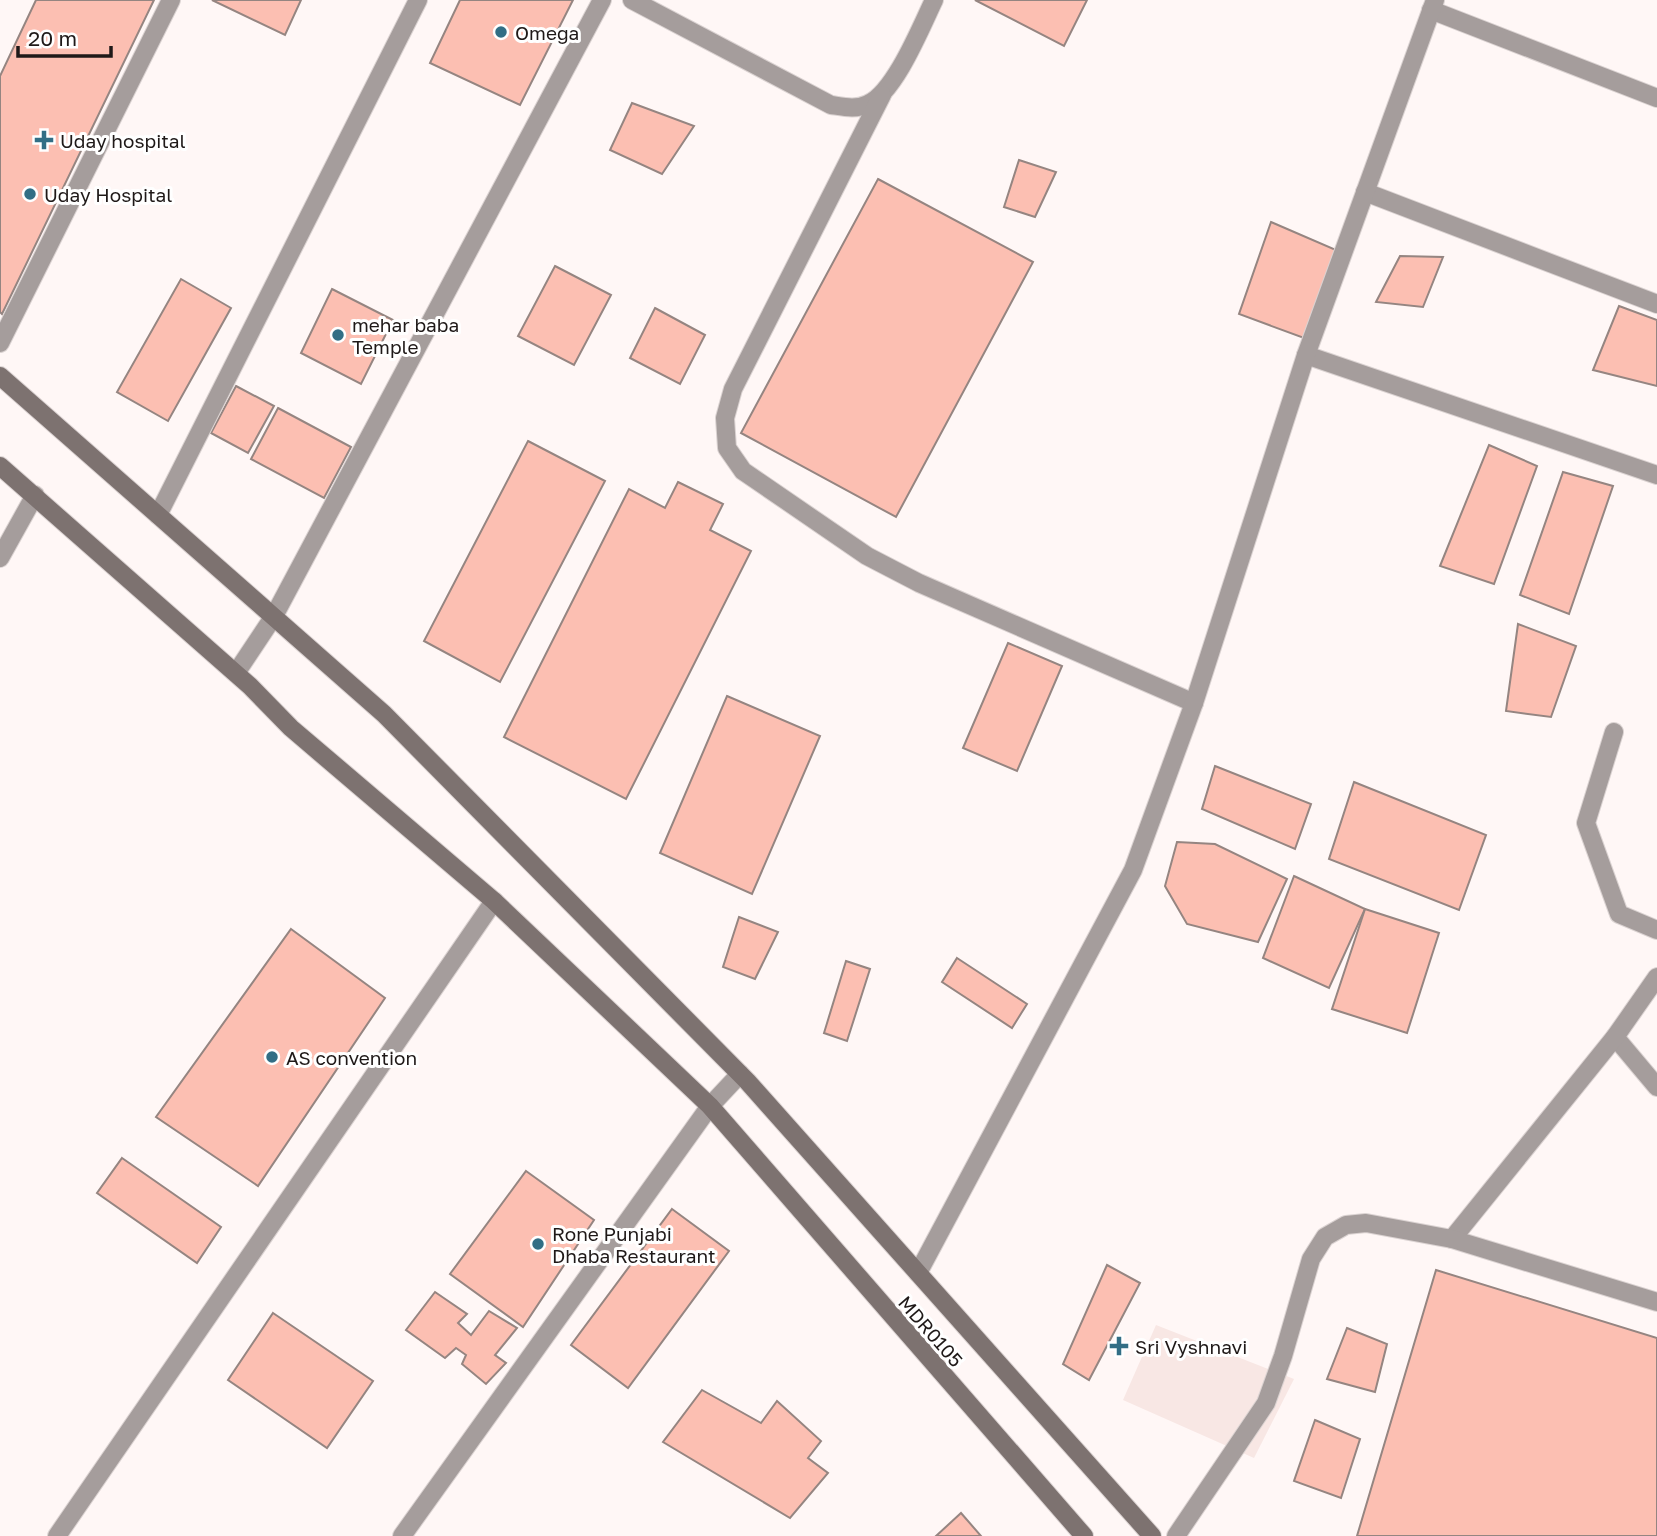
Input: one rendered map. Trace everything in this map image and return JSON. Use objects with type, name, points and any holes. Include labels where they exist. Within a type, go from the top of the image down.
[{"type":"main road","name":"MDR0105","points":[[0,376],[384,713],[740,1074],[1152,1536]]},
{"type":"main road","name":"MDR0105","points":[[0,466],[236,673],[291,728],[494,901],[710,1106],[1084,1536]]},
{"type":"street","points":[[0,343],[171,0]]},
{"type":"street","points":[[158,515],[418,0]]},
{"type":"street","points":[[236,673],[274,616],[602,0]]},
{"type":"street","points":[[632,0],[831,105],[852,108],[868,104],[882,95]]},
{"type":"street","points":[[934,0],[893,81],[882,95],[733,389],[725,418],[727,448],[743,471],[867,555],[919,583],[1194,703]]},
{"type":"street","points":[[918,1273],[1133,870],[1194,703],[1306,355],[1433,5],[1657,98]]},
{"type":"street","points":[[1365,192],[1657,304]]},
{"type":"street","points":[[1306,355],[1657,475]]},
{"type":"street","points":[[0,558],[35,495]]},
{"type":"street","points":[[1614,732],[1586,823],[1619,914],[1657,929]]},
{"type":"street","points":[[57,1536],[494,901]]},
{"type":"street","points":[[1452,1239],[1615,1037],[1657,977]]},
{"type":"street","points":[[1615,1037],[1657,1087]]},
{"type":"street","points":[[402,1536],[710,1106],[740,1074]]},
{"type":"street","points":[[1176,1536],[1266,1403],[1283,1356],[1311,1259],[1325,1237],[1346,1225],[1366,1223],[1452,1239],[1657,1302]]},
{"type":"shaded area","points":[[1156,1325],[1294,1379],[1254,1458],[1123,1400]]},
{"type":"building","name":"Uday Hospital","points":[[36,0],[154,0],[2,314],[0,76]]},
{"type":"building","points":[[212,0],[301,0],[285,35]]},
{"type":"building","name":"Omega","points":[[460,0],[573,0],[520,105],[430,63]]},
{"type":"building","points":[[975,0],[1087,0],[1064,46]]},
{"type":"building","points":[[632,103],[694,126],[662,174],[610,150]]},
{"type":"building","points":[[1019,160],[1056,172],[1035,217],[1004,207]]},
{"type":"building","points":[[878,179],[1033,262],[896,517],[741,433]]},
{"type":"building","points":[[1271,222],[1336,250],[1304,338],[1239,314]]},
{"type":"building","points":[[1400,256],[1443,257],[1423,307],[1376,302]]},
{"type":"building","points":[[555,266],[611,295],[574,365],[518,336]]},
{"type":"building","points":[[181,279],[231,308],[168,421],[117,392]]},
{"type":"building","points":[[332,289],[393,320],[361,384],[301,353]]},
{"type":"building","points":[[1619,306],[1657,320],[1657,386],[1593,370]]},
{"type":"building","points":[[655,308],[705,335],[680,384],[630,358]]},
{"type":"building","points":[[236,386],[274,406],[248,453],[211,433]]},
{"type":"building","points":[[278,408],[351,447],[324,498],[251,459]]},
{"type":"building","points":[[528,441],[605,481],[500,682],[424,641]]},
{"type":"building","points":[[1489,445],[1537,466],[1494,584],[1440,566]]},
{"type":"building","points":[[1563,472],[1613,486],[1569,614],[1520,595]]},
{"type":"building","points":[[678,482],[723,504],[710,530],[751,551],[626,799],[504,737],[629,489],[665,508]]},
{"type":"building","points":[[1518,624],[1576,646],[1551,717],[1506,711]]},
{"type":"building","points":[[1008,643],[1062,666],[1017,771],[963,748]]},
{"type":"building","points":[[727,696],[820,736],[752,894],[660,853]]},
{"type":"building","points":[[1215,766],[1311,804],[1295,849],[1202,809]]},
{"type":"building","points":[[1354,782],[1486,835],[1459,910],[1329,859]]},
{"type":"building","points":[[1177,842],[1215,844],[1287,879],[1258,942],[1187,924],[1165,886]]},
{"type":"building","points":[[1294,876],[1365,909],[1329,988],[1263,958]]},
{"type":"building","points":[[1365,909],[1439,933],[1407,1033],[1332,1009]]},
{"type":"building","points":[[739,917],[778,932],[755,979],[723,967]]},
{"type":"building","name":"AS convention","points":[[291,929],[385,998],[258,1186],[156,1117]]},
{"type":"building","points":[[957,958],[1027,1004],[1012,1028],[942,982]]},
{"type":"building","points":[[846,961],[870,969],[847,1041],[824,1033]]},
{"type":"building","points":[[122,1158],[221,1227],[197,1263],[97,1193]]},
{"type":"building","points":[[526,1171],[594,1220],[523,1327],[450,1274]]},
{"type":"building","points":[[672,1209],[729,1251],[628,1388],[571,1345]]},
{"type":"building","points":[[1107,1265],[1140,1283],[1089,1380],[1063,1364]]},
{"type":"building","points":[[1436,1270],[1657,1338],[1657,1536],[1357,1536]]},
{"type":"building","points":[[435,1292],[467,1314],[458,1323],[471,1335],[489,1311],[517,1328],[495,1355],[506,1363],[486,1384],[462,1364],[466,1355],[456,1348],[445,1358],[406,1330]]},
{"type":"building","points":[[273,1313],[373,1381],[327,1448],[228,1380]]},
{"type":"building","points":[[1347,1328],[1387,1344],[1375,1392],[1327,1379]]},
{"type":"building","points":[[702,1390],[761,1423],[777,1401],[821,1441],[808,1458],[828,1473],[790,1518],[663,1442]]},
{"type":"building","points":[[1315,1420],[1360,1439],[1341,1498],[1294,1481]]},
{"type":"building","points":[[961,1513],[981,1536],[936,1536]]},
{"type":"place","name":"Omega","points":[[501,32]]},
{"type":"place","name":"Uday hospital","points":[[44,140]]},
{"type":"place","name":"Uday Hospital","points":[[30,194]]},
{"type":"place","name":"mehar baba Temple","points":[[338,335]]},
{"type":"place","name":"AS convention","points":[[272,1057]]},
{"type":"place","name":"Rone Punjabi Dhaba Restaurant","points":[[538,1244]]},
{"type":"place","name":"Sri Vyshnavi","points":[[1119,1346]]}]
